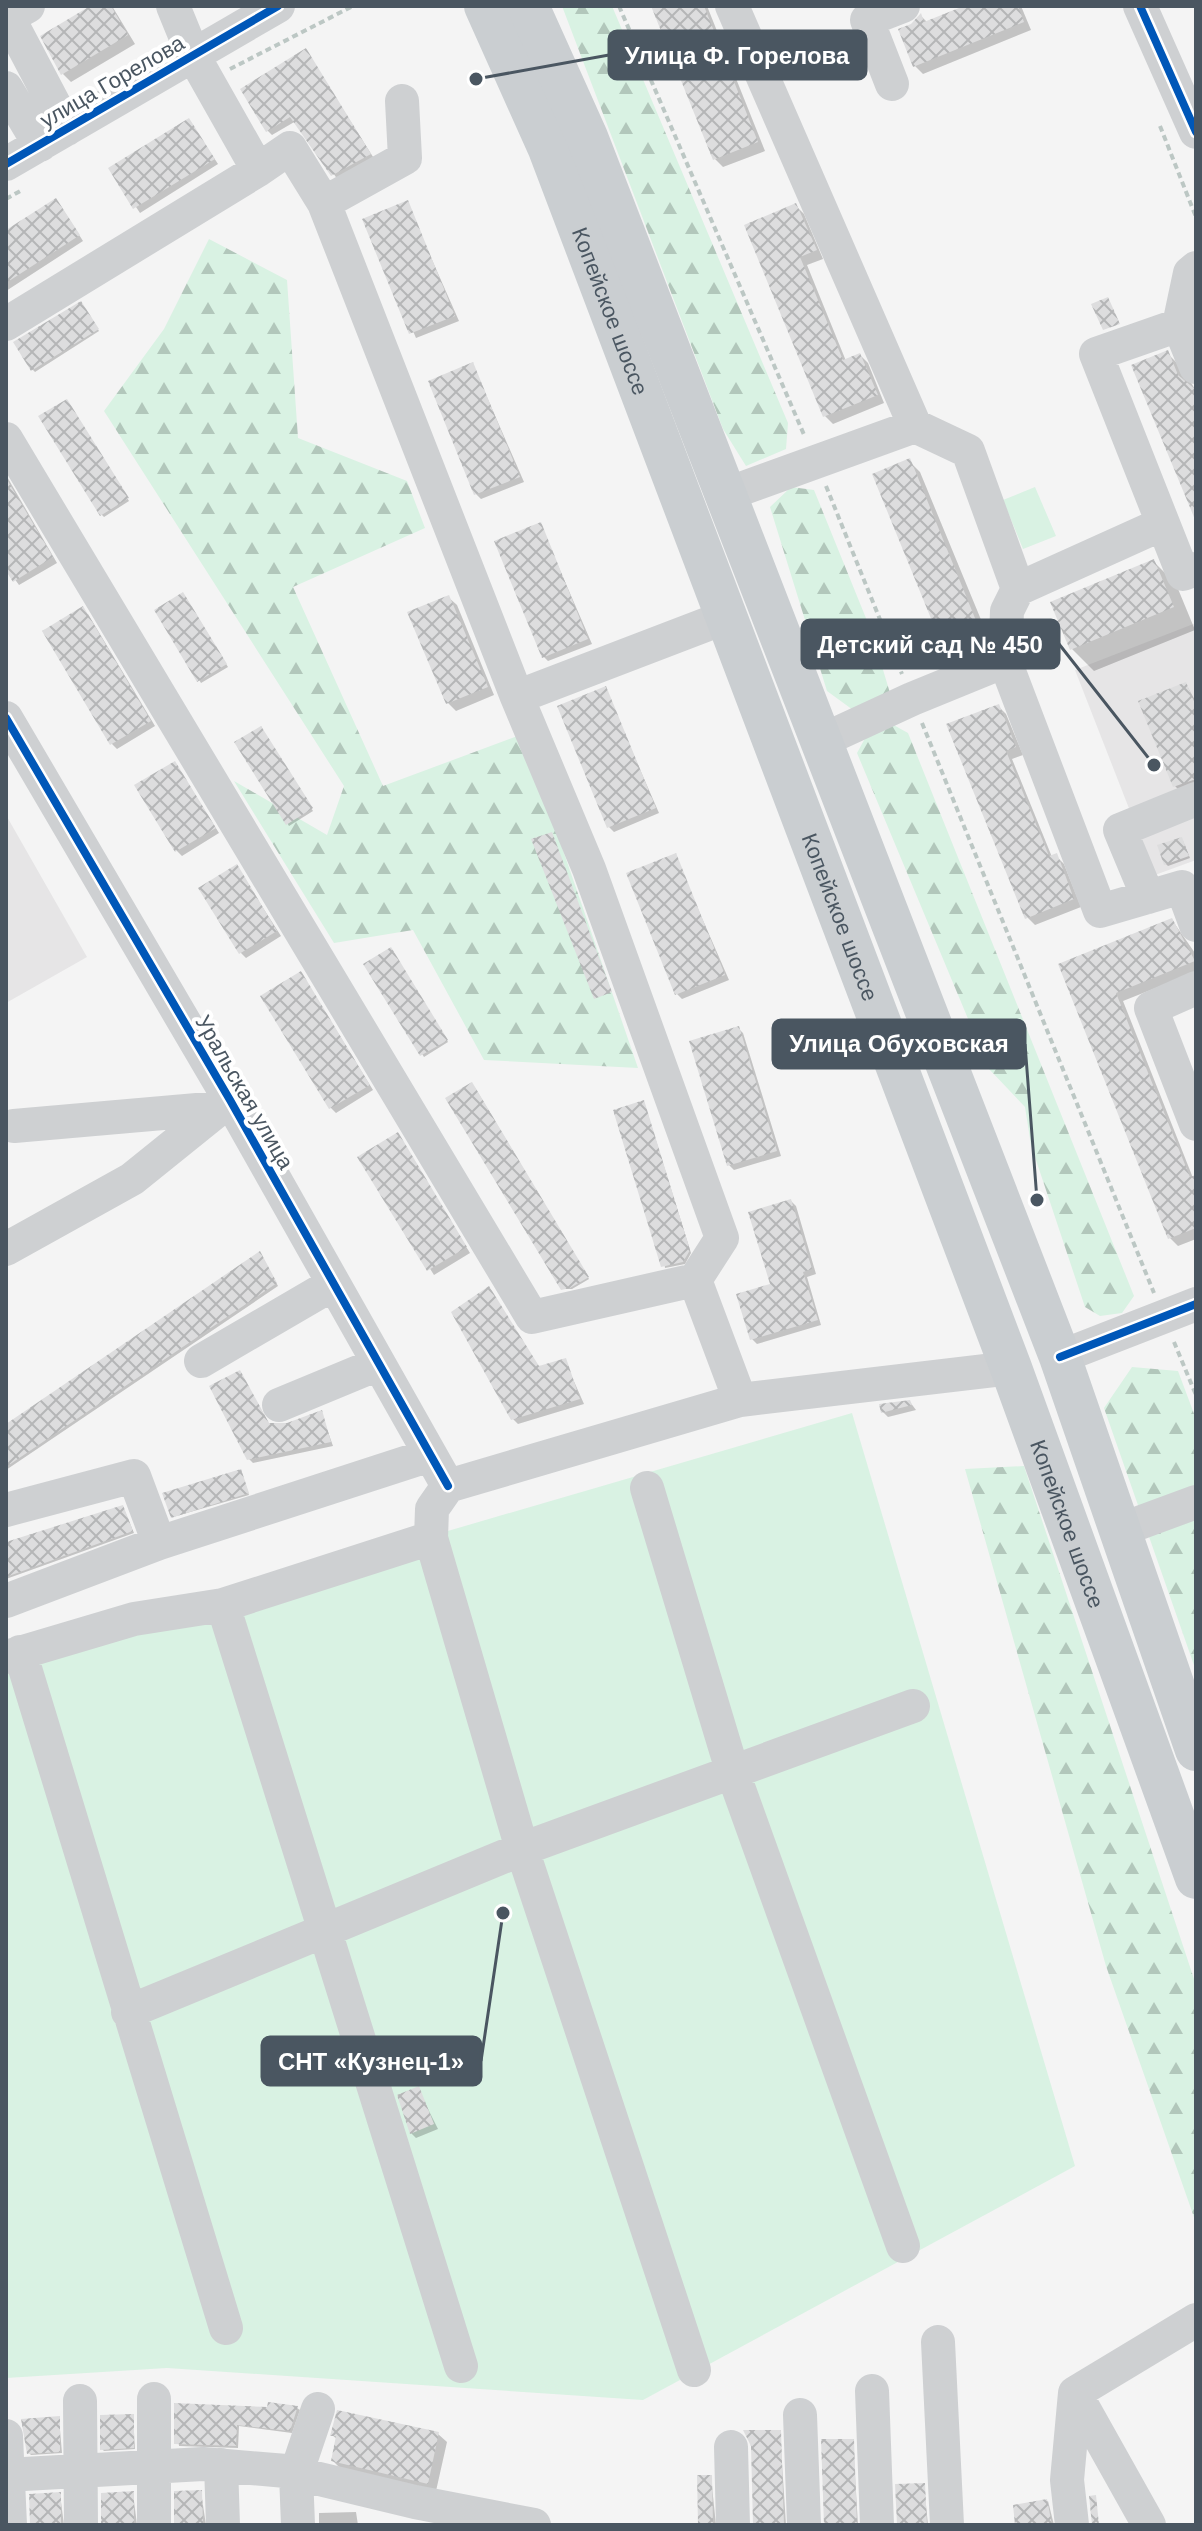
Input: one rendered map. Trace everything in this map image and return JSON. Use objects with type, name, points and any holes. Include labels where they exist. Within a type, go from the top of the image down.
[{"type":"main road","name":"Копейское шоссе","points":[[485,6],[549,149],[1011,1368],[1196,1878]]},
{"type":"main road","name":"Копейское шоссе","points":[[528,6],[587,137],[1060,1357],[1196,1750]]},
{"type":"main road","points":[[1011,1368],[1060,1357]]},
{"type":"street","points":[[28,6],[8,17],[53,137]]},
{"type":"street","points":[[173,6],[200,68],[258,170]]},
{"type":"street","name":"улица Горелова","points":[[19,174],[53,137],[200,68],[278,6]]},
{"type":"street","points":[[732,6],[915,426],[968,451],[1018,589]]},
{"type":"street","points":[[892,84],[867,20],[903,6]]},
{"type":"street","points":[[1140,6],[1196,132]]},
{"type":"street","points":[[6,88],[53,137]]},
{"type":"street","points":[[324,203],[405,158],[402,101]]},
{"type":"street","points":[[6,324],[290,148],[324,203],[517,697],[589,869],[722,1238],[695,1280],[532,1317],[6,439]]},
{"type":"street","points":[[1196,268],[1190,273],[1179,325],[1196,367]]},
{"type":"street","points":[[1179,325],[1096,354],[1183,574],[1196,569]]},
{"type":"street","points":[[727,494],[915,426]]},
{"type":"street","points":[[1162,524],[1018,589],[1007,611],[1005,661],[1100,911],[1182,887],[1196,925]]},
{"type":"street","points":[[517,697],[726,617]]},
{"type":"street","points":[[821,741],[1005,661]]},
{"type":"street","name":"Уральская улица","points":[[6,718],[225,1104],[333,1284],[448,1486]]},
{"type":"street","points":[[1148,897],[1120,830],[1196,799]]},
{"type":"street","points":[[1196,988],[1151,1008],[1196,1124]]},
{"type":"street","points":[[14,1126],[225,1104]]},
{"type":"street","points":[[6,1249],[132,1179],[225,1104]]},
{"type":"street","points":[[695,1280],[740,1400]]},
{"type":"street","points":[[201,1361],[333,1284]]},
{"type":"street","points":[[1060,1357],[1196,1304]]},
{"type":"street","points":[[279,1405],[378,1364]]},
{"type":"street","points":[[694,2370],[522,1849],[431,1538],[432,1509],[448,1486],[740,1400],[1011,1368]]},
{"type":"street","points":[[6,1601],[159,1543],[430,1455]]},
{"type":"street","points":[[6,1510],[134,1476],[159,1543]]},
{"type":"street","points":[[647,1488],[732,1770],[903,2246]]},
{"type":"street","points":[[1120,1530],[1196,1502]]},
{"type":"street","points":[[226,2328],[13,1654],[134,1619],[223,1605],[431,1538]]},
{"type":"street","points":[[223,1605],[461,2366]]},
{"type":"street","points":[[128,2012],[522,1849],[913,1706]]},
{"type":"street","points":[[1075,2393],[1196,2320]]},
{"type":"street","points":[[938,2342],[947,2525]]},
{"type":"street","points":[[872,2391],[877,2525]]},
{"type":"street","points":[[1072,2525],[1067,2480],[1075,2393]]},
{"type":"street","points":[[1075,2393],[1149,2525]]},
{"type":"street","points":[[154,2399],[151,2467],[154,2525]]},
{"type":"street","points":[[80,2401],[81,2525]]},
{"type":"street","points":[[298,2525],[296,2474],[318,2409]]},
{"type":"street","points":[[800,2415],[804,2525]]},
{"type":"street","points":[[6,2436],[10,2525]]},
{"type":"street","points":[[731,2447],[733,2525]]},
{"type":"street","points":[[221,2465],[223,2525]]},
{"type":"street","points":[[7,2475],[221,2465],[296,2474],[376,2509],[523,2524]]},
{"type":"path","points":[[200,68],[353,6]]},
{"type":"path","points":[[6,199],[19,174]]},
{"type":"shaded area","points":[[1196,623],[1196,860],[1155,875],[1075,670]]},
{"type":"shaded area","points":[[6,815],[87,957],[6,1003]]},
{"type":"green space","points":[[562,6],[612,6],[788,423],[786,449],[746,466],[723,429]]},
{"type":"green space","points":[[209,239],[287,280],[298,438],[407,481],[425,528],[293,587],[383,786],[523,734],[638,1068],[484,1060],[413,930],[334,943],[234,781],[327,835],[344,786],[104,411],[164,329]]},
{"type":"green space","points":[[791,487],[814,490],[872,633],[890,693],[853,710],[827,691],[770,507]]},
{"type":"green space","points":[[1035,487],[1056,536],[1023,549],[1003,500]]},
{"type":"green space","points":[[890,723],[908,733],[1134,1296],[1122,1313],[1100,1316],[1085,1307],[1031,1145],[1025,1107],[989,1069],[857,753],[869,731]]},
{"type":"green space","points":[[1132,1367],[1178,1371],[1196,1419],[1196,1671],[1104,1408]]},
{"type":"green space","points":[[852,1413],[1075,2166],[643,2400],[167,2368],[6,2378],[6,1660]]},
{"type":"green space","points":[[1024,1466],[1196,1985],[1196,2223],[1106,1966],[965,1469]]},
{"type":"building","points":[[90,6],[111,6],[128,35],[61,75],[40,36]]},
{"type":"building","points":[[651,6],[704,6],[758,142],[713,160]]},
{"type":"building","points":[[964,6],[1018,6],[1024,22],[913,67],[898,29],[911,24],[921,13],[924,22]]},
{"type":"building","points":[[306,48],[371,154],[331,176],[290,117],[266,132],[240,89]]},
{"type":"building","points":[[189,118],[215,159],[133,209],[108,168]]},
{"type":"building","points":[[56,198],[80,235],[6,283],[6,230]]},
{"type":"building","points":[[408,200],[455,316],[409,334],[362,219]]},
{"type":"building","points":[[796,203],[817,250],[800,257],[843,360],[860,353],[878,395],[823,417],[744,225]]},
{"type":"building","points":[[1108,297],[1120,324],[1103,330],[1091,304]]},
{"type":"building","points":[[81,301],[99,329],[31,371],[13,342]]},
{"type":"building","points":[[1168,350],[1178,375],[1196,390],[1196,522],[1131,365]]},
{"type":"building","points":[[473,362],[520,477],[474,495],[428,381]]},
{"type":"building","points":[[67,399],[129,498],[100,516],[38,416]]},
{"type":"building","points":[[910,458],[979,628],[941,643],[872,474]]},
{"type":"building","points":[[6,478],[53,557],[13,582],[6,571]]},
{"type":"building","points":[[541,522],[588,639],[542,658],[494,541]]},
{"type":"building","points":[[1154,559],[1174,607],[1070,650],[1050,602]]},
{"type":"building","points":[[183,592],[227,664],[197,682],[154,610]]},
{"type":"building","points":[[449,595],[488,687],[446,704],[407,612]]},
{"type":"building","points":[[83,606],[151,721],[110,745],[42,631]]},
{"type":"building","points":[[1186,682],[1196,706],[1196,779],[1173,787],[1138,701]]},
{"type":"building","points":[[606,686],[656,808],[607,828],[557,706]]},
{"type":"building","points":[[999,704],[1016,747],[1006,751],[1049,856],[1057,853],[1074,899],[1025,919],[946,724]]},
{"type":"building","points":[[261,726],[313,808],[286,825],[234,742]]},
{"type":"building","points":[[175,761],[216,828],[175,852],[134,785]]},
{"type":"building","points":[[552,832],[612,992],[594,999],[531,839]]},
{"type":"building","points":[[1182,837],[1189,856],[1164,865],[1157,845]]},
{"type":"building","points":[[676,853],[725,975],[675,995],[626,873]]},
{"type":"building","points":[[237,864],[277,931],[239,954],[198,888]]},
{"type":"building","points":[[1172,918],[1195,961],[1116,993],[1190,1177],[1196,1175],[1196,1228],[1168,1239],[1058,964]]},
{"type":"building","points":[[391,947],[448,1040],[420,1056],[363,964]]},
{"type":"building","points":[[301,971],[370,1085],[329,1109],[260,996]]},
{"type":"building","points":[[739,1026],[777,1151],[727,1166],[689,1041]]},
{"type":"building","points":[[472,1082],[589,1277],[570,1288],[561,1290],[445,1098]]},
{"type":"building","points":[[644,1100],[690,1250],[683,1262],[661,1267],[613,1110]]},
{"type":"building","points":[[398,1132],[467,1247],[427,1271],[357,1157]]},
{"type":"building","points":[[791,1199],[812,1269],[803,1272],[818,1320],[750,1340],[736,1294],[770,1284],[748,1212]]},
{"type":"building","points":[[260,1251],[277,1283],[6,1467],[6,1424]]},
{"type":"building","points":[[489,1286],[539,1366],[566,1358],[580,1399],[511,1420],[451,1312]]},
{"type":"building","points":[[240,1370],[269,1423],[287,1423],[322,1410],[331,1442],[247,1460],[209,1386]]},
{"type":"building","points":[[910,1400],[912,1405],[881,1413],[879,1404]]},
{"type":"building","points":[[241,1469],[249,1493],[171,1518],[162,1493]]},
{"type":"building","points":[[123,1505],[133,1531],[6,1577],[6,1542]]},
{"type":"building","points":[[419,2086],[434,2124],[410,2134],[397,2095]]},
{"type":"building","points":[[268,2402],[298,2406],[290,2431],[237,2425],[236,2446],[174,2444],[174,2403],[267,2407]]},
{"type":"building","points":[[337,2410],[439,2432],[428,2484],[331,2461],[336,2436],[330,2436]]},
{"type":"building","points":[[134,2414],[134,2448],[100,2450],[100,2415]]},
{"type":"building","points":[[60,2416],[60,2452],[27,2454],[21,2419]]},
{"type":"building","points":[[743,2430],[781,2430],[784,2525],[753,2525],[751,2446]]},
{"type":"building","points":[[821,2439],[854,2439],[857,2525],[824,2525]]},
{"type":"building","points":[[697,2475],[712,2475],[713,2525],[698,2525]]},
{"type":"building","points":[[925,2483],[927,2525],[897,2525],[895,2484]]},
{"type":"building","points":[[202,2490],[203,2525],[174,2525],[174,2491]]},
{"type":"building","points":[[134,2491],[134,2525],[101,2525],[101,2493]]},
{"type":"building","points":[[61,2492],[61,2525],[30,2525],[29,2494]]},
{"type":"building","points":[[1096,2495],[1099,2525],[1092,2525],[1089,2496]]},
{"type":"building","points":[[1047,2499],[1052,2525],[1015,2525],[1013,2505]]},
{"type":"cycle path","points":[[6,164],[278,6]]},
{"type":"cycle path","points":[[1140,6],[1196,132]]},
{"type":"cycle path","points":[[6,718],[230,1100],[448,1486]]},
{"type":"cycle path","points":[[1060,1357],[1196,1304]]},
{"type":"place","name":"Улица Ф. Горелова","points":[[476,79]]},
{"type":"place","name":"Детский сад № 450","points":[[1154,765]]},
{"type":"place","name":"Улица Обуховская","points":[[1037,1200]]},
{"type":"place","name":"СНТ «Кузнец-1»","points":[[503,1913]]}]
